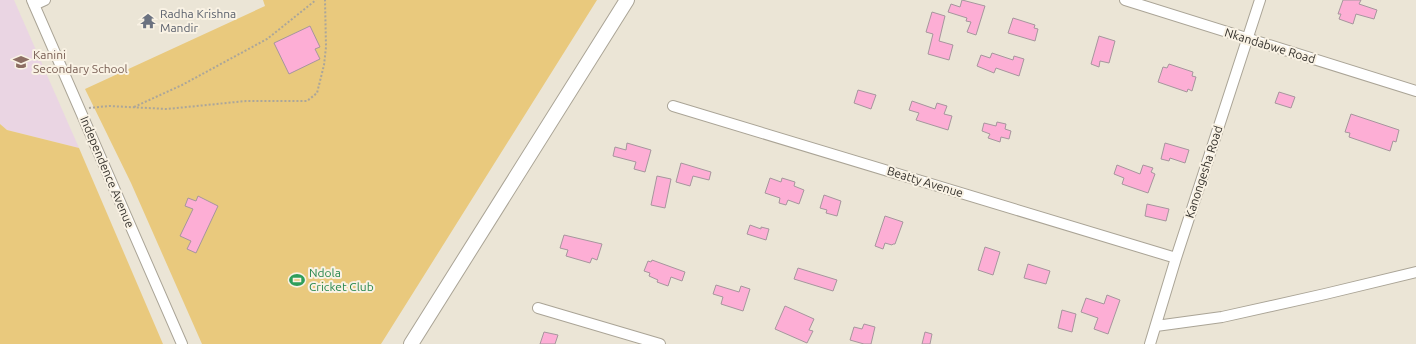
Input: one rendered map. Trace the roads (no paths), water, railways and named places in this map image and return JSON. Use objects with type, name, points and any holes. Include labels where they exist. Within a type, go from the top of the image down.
[{"type":"highway","points":[[411,344],[627,0]]},
{"type":"street","points":[[33,2],[45,0]]},
{"type":"street","name":"Nkandabwe Road","points":[[1125,0],[1416,91]]},
{"type":"street","name":"Kanongesha Road","points":[[1150,344],[1176,258],[1260,0]]},
{"type":"street","name":"Independence Avenue","points":[[33,2],[182,344]]},
{"type":"street","name":"Beatty Avenue","points":[[674,106],[1176,258]]},
{"type":"street","points":[[1156,326],[1222,317],[1416,272]]},
{"type":"street","points":[[538,308],[660,344]]},
{"type":"place","name":"Radha Krishna Mandir","points":[[148,21]]},
{"type":"place","name":"Kanini Secondary School","points":[[21,62]]},
{"type":"place","name":"Ndola Cricket Club","points":[[297,280]]}]
